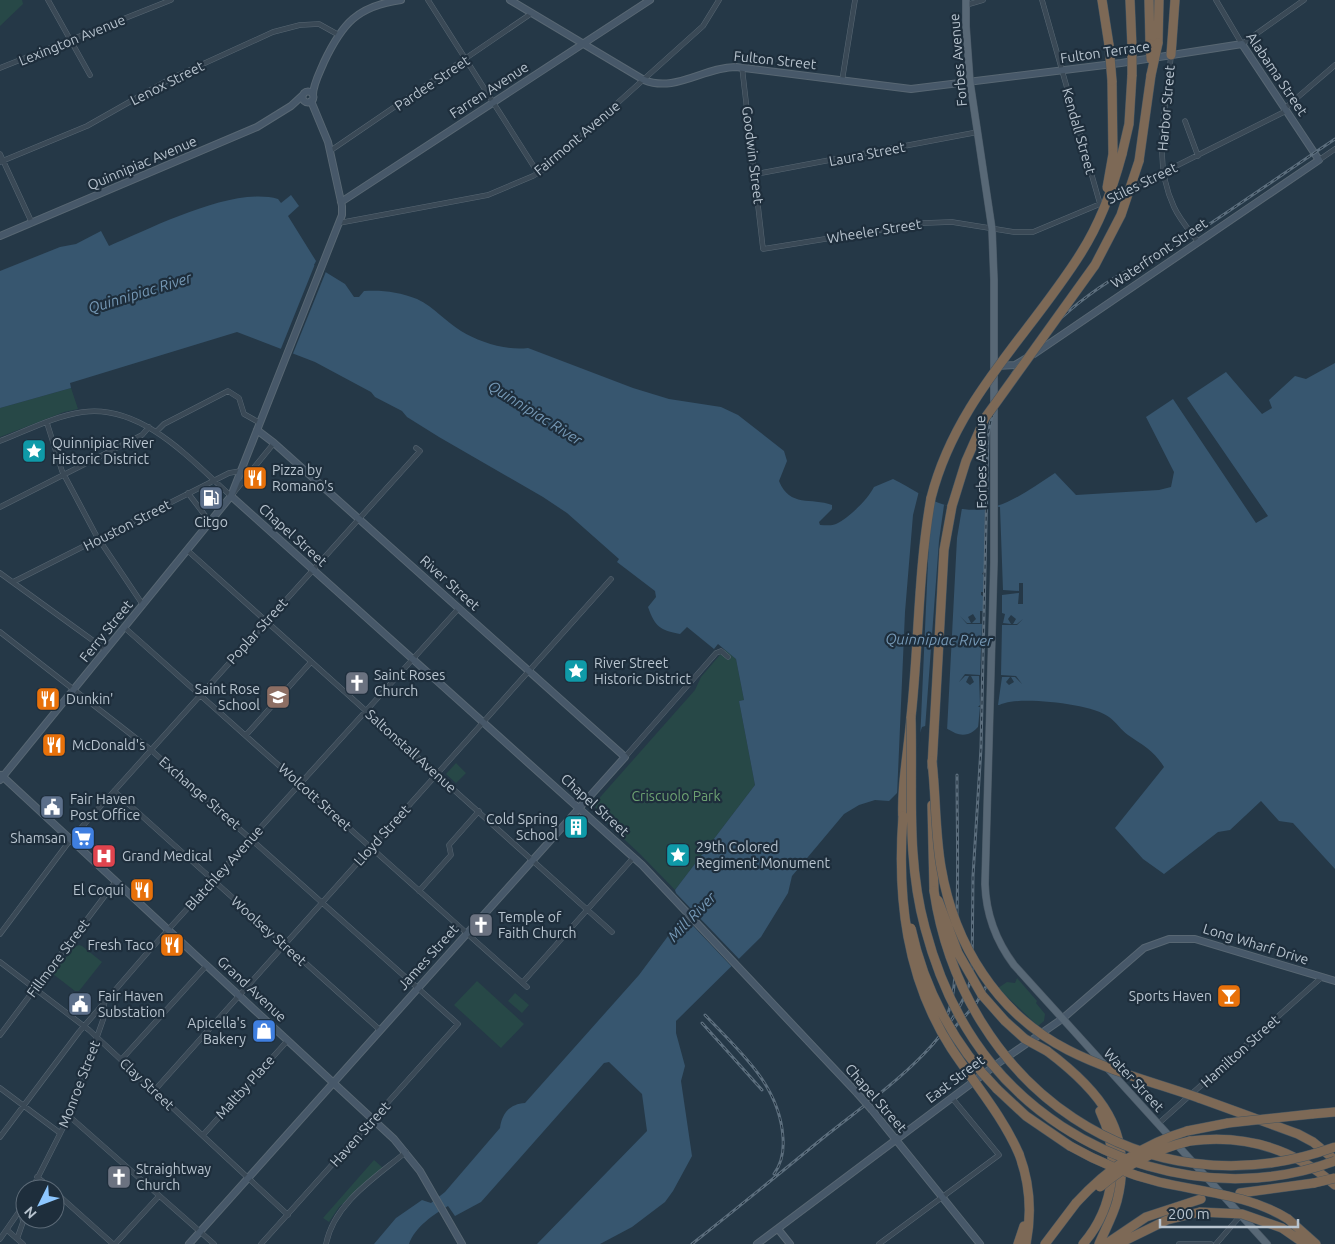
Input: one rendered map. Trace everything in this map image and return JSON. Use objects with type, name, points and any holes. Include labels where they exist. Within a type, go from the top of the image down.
[{"type":"highway","points":[[1102,0],[1109,45],[1118,154]]},
{"type":"highway","points":[[1130,0],[1132,75],[1129,124],[1102,205],[1082,252],[977,394],[944,455],[931,498],[922,548],[911,718],[911,844],[914,878],[924,927],[940,975],[962,1020],[981,1049],[1013,1087],[1052,1120],[1082,1139],[1112,1154],[1161,1170],[1211,1178],[1246,1178],[1280,1175],[1335,1161]]},
{"type":"highway","points":[[1149,0],[1154,43]]},
{"type":"highway","points":[[1159,0],[1151,75],[1138,161],[1128,197],[1105,247],[1084,281],[992,406],[966,461],[952,506],[944,550],[932,761],[934,891],[949,957],[977,1018],[996,1046],[1018,1072],[1049,1100],[1076,1120],[1106,1136],[1145,1151],[1204,1163],[1229,1165],[1270,1162],[1301,1157],[1335,1147]]},
{"type":"highway","points":[[1171,55],[1175,0]]},
{"type":"highway","points":[[911,718],[905,759],[900,849],[902,902],[909,944],[918,977],[941,1031],[1004,1126],[1019,1154],[1028,1186],[1029,1219],[1026,1244]]},
{"type":"highway","points":[[932,761],[940,857],[949,902],[965,945],[992,988],[1024,1021],[1068,1050],[1298,1134],[1321,1148],[1335,1161]]},
{"type":"highway","points":[[903,816],[908,910],[920,962],[949,1027],[990,1082],[1018,1109],[1048,1132],[1103,1163],[1158,1182],[1257,1204],[1288,1219],[1316,1244]]},
{"type":"highway","points":[[934,891],[943,910],[954,944],[971,979],[993,1009],[1024,1039],[1077,1074],[1093,1091],[1109,1116],[1116,1136],[1120,1160],[1118,1194],[1111,1219],[1099,1244]]},
{"type":"highway","points":[[1045,1053],[1073,1077],[1090,1095],[1103,1118],[1109,1136],[1112,1164],[1110,1193],[1101,1217],[1083,1244]]},
{"type":"highway","points":[[1045,1244],[1106,1173],[1157,1142],[1187,1131],[1228,1123],[1335,1112]]},
{"type":"highway","points":[[1050,1244],[1078,1204],[1107,1181],[1131,1164],[1162,1149],[1190,1141],[1224,1139],[1266,1145],[1302,1161],[1335,1185]]},
{"type":"highway","points":[[1111,1243],[1129,1226],[1153,1214],[1201,1199],[1314,1183],[1335,1178]]},
{"type":"highway","points":[[1018,1244],[1025,1218],[1028,1186]]},
{"type":"highway","points":[[1111,1243],[1162,1222],[1200,1212],[1242,1214],[1282,1228],[1305,1244]]},
{"type":"main road","name":"Quinnipiac Avenue","points":[[0,236],[257,127],[291,106],[310,99],[316,79],[337,34],[352,19],[381,2],[401,0]]},
{"type":"main road","name":"Fulton Street","points":[[510,0],[644,80],[655,84],[668,84],[717,69],[742,67],[912,89],[970,82]]},
{"type":"main road","name":"Farren Avenue","points":[[342,202],[650,0]]},
{"type":"main road","name":"Forbes Avenue","points":[[966,3],[970,82],[992,229],[994,280],[994,507],[986,891],[992,925]]},
{"type":"main road","name":"Fulton Terrace","points":[[970,82],[1242,44]]},
{"type":"main road","name":"Alabama Street","points":[[1242,44],[1319,160]]},
{"type":"main road","name":"Quinnipiac Avenue","points":[[291,106],[316,79]]},
{"type":"main road","points":[[304,93],[310,99]]},
{"type":"main road","points":[[304,93],[310,99],[330,151],[342,202]]},
{"type":"main road","name":"Waterfront Street","points":[[993,366],[1014,365],[1034,354],[1319,160]]},
{"type":"main road","name":"Ferry Street","points":[[1,777],[125,628],[231,496],[339,223],[343,211],[342,202]]},
{"type":"main road","name":"River Street","points":[[258,427],[625,757]]},
{"type":"main road","name":"Chapel Street","points":[[231,496],[634,857],[743,970],[857,1093],[980,1244]]},
{"type":"main road","name":"James Street","points":[[188,1244],[625,757]]},
{"type":"main road","name":"Grand Avenue","points":[[1,777],[334,1082],[406,1152],[436,1198],[462,1244]]},
{"type":"main road","name":"Water Street","points":[[992,925],[1000,946],[1009,959],[1267,1244]]},
{"type":"main road","name":"Long Wharf Drive","points":[[1169,939],[1186,938],[1204,941],[1335,981]]},
{"type":"main road","name":"East Street","points":[[757,1244],[776,1226],[1062,1019],[1136,953],[1153,944],[1169,939]]},
{"type":"main road","points":[[776,1226],[790,1244]]},
{"type":"street","points":[[48,0],[90,75]]},
{"type":"street","name":"Lexington Avenue","points":[[0,68],[171,0]]},
{"type":"street","points":[[428,0],[538,173]]},
{"type":"street","name":"Fairmont Avenue","points":[[339,223],[488,195],[538,173],[703,26],[719,0]]},
{"type":"street","points":[[842,81],[855,0]]},
{"type":"street","points":[[966,3],[983,0]]},
{"type":"street","name":"Kendall Street","points":[[1042,0],[1102,205]]},
{"type":"street","name":"Alabama Street","points":[[1216,0],[1242,44]]},
{"type":"street","points":[[1242,44],[1304,0]]},
{"type":"street","name":"Pardee Street","points":[[330,151],[466,60],[532,13]]},
{"type":"street","name":"Lenox Street","points":[[2,162],[87,126],[170,79],[273,32],[300,25],[319,24],[337,34]]},
{"type":"street","name":"Harbor Street","points":[[1171,55],[1161,143],[1163,172],[1175,208],[1198,242]]},
{"type":"street","name":"Stiles Street","points":[[992,229],[1033,232],[1102,205],[1285,110],[1335,65]]},
{"type":"street","name":"Goodwin Street","points":[[742,67],[763,242]]},
{"type":"street","points":[[1185,121],[1198,156]]},
{"type":"street","name":"Laura Street","points":[[756,174],[978,132]]},
{"type":"street","name":"Waterfront Street","points":[[1319,160],[1335,149]]},
{"type":"street","points":[[0,154],[2,162],[32,224]]},
{"type":"street","name":"Wheeler Street","points":[[763,242],[764,249],[924,223],[952,222],[992,229]]},
{"type":"street","points":[[156,432],[164,424],[228,391],[239,398],[244,414],[258,427]]},
{"type":"street","name":"Chapel Street","points":[[0,441],[77,413],[98,411],[121,415],[156,432],[231,496]]},
{"type":"street","points":[[46,423],[65,474],[98,539],[143,605]]},
{"type":"street","points":[[1,505],[142,435],[149,428]]},
{"type":"street","name":"Ferry Street","points":[[231,496],[274,443]]},
{"type":"street","name":"Poplar Street","points":[[0,934],[72,840],[266,620],[420,451],[416,448]]},
{"type":"street","name":"Houston Street","points":[[13,582],[229,473],[241,471]]},
{"type":"street","points":[[188,493],[210,522]]},
{"type":"street","name":"Saltonstall Avenue","points":[[187,550],[612,932]]},
{"type":"street","points":[[0,573],[106,650]]},
{"type":"street","name":"Lloyd Street","points":[[154,1091],[610,579]]},
{"type":"street","name":"Blatchley Avenue","points":[[0,1136],[84,1026],[212,881],[414,660],[459,608]]},
{"type":"street","name":"Wolcott Street","points":[[125,628],[528,987]]},
{"type":"street","name":"Exchange Street","points":[[0,632],[151,750],[458,1024]]},
{"type":"street","name":"James Street","points":[[625,757],[716,653],[721,652],[728,657]]},
{"type":"street","points":[[246,735],[311,662]]},
{"type":"street","name":"Woolsey Street","points":[[114,792],[380,1030]]},
{"type":"street","points":[[419,890],[451,855],[449,844],[479,811]]},
{"type":"street","points":[[523,982],[634,857]]},
{"type":"street","name":"Fillmore Street","points":[[0,1035],[116,881]]},
{"type":"street","name":"Clay Street","points":[[0,962],[84,1026],[288,1215]]},
{"type":"street","points":[[121,1060],[207,965]]},
{"type":"street","name":"Hamilton Street","points":[[1158,1124],[1322,977]]},
{"type":"street","name":"Monroe Street","points":[[37,1177],[69,1116],[97,1038],[105,1010],[104,1004]]},
{"type":"street","name":"Haven Street","points":[[261,1244],[458,1024]]},
{"type":"street","name":"Maltby Place","points":[[203,1135],[288,1040]]},
{"type":"street","points":[[0,1088],[60,1133]]},
{"type":"street","points":[[879,1244],[999,1155],[952,1098]]},
{"type":"street","points":[[69,1116],[214,1244]]},
{"type":"street","points":[[326,1244],[330,1228],[342,1208],[406,1152]]},
{"type":"street","points":[[65,1201],[114,1244],[159,1196]]},
{"type":"street","points":[[1216,1244],[1241,1215]]},
{"type":"street","points":[[0,1239],[15,1219]]},
{"type":"street","points":[[17,1239],[21,1229]]},
{"type":"street","points":[[7,1230],[23,1244]]},
{"type":"street","points":[[1179,1244],[1211,1244]]},
{"type":"green space","points":[[0,0],[22,0],[23,4],[0,26]]},
{"type":"green space","points":[[71,388],[78,409],[64,412],[0,437],[0,408]]},
{"type":"green space","name":"Criscuolo Park","points":[[725,649],[736,659],[744,700],[739,701],[755,785],[675,890],[597,814],[595,803],[695,690],[701,677]]},
{"type":"green space","points":[[456,763],[466,773],[456,783],[446,774]]},
{"type":"green space","points":[[79,945],[102,962],[79,991],[75,991],[53,974],[73,948]]},
{"type":"green space","points":[[1017,978],[1037,1001],[1036,1003],[1045,1014],[1044,1021],[1038,1026],[998,988],[1007,982],[1015,983]]},
{"type":"green space","points":[[477,981],[524,1024],[501,1048],[454,1005]]},
{"type":"green space","points":[[515,993],[529,1005],[522,1013],[508,1001]]},
{"type":"green space","points":[[374,1160],[383,1168],[339,1207],[329,1222],[323,1218]]},
{"type":"water","points":[[291,195],[299,206],[288,216],[316,261],[314,265],[345,284],[354,297],[359,297],[364,291],[391,292],[404,295],[417,299],[429,306],[461,331],[476,339],[502,347],[528,348],[633,388],[669,399],[721,407],[738,415],[784,451],[787,461],[779,481],[789,495],[802,500],[832,505],[832,509],[819,522],[820,525],[833,525],[841,521],[858,508],[874,487],[893,479],[938,503],[961,509],[976,510],[990,508],[1016,498],[1055,473],[1076,495],[1159,490],[1171,487],[1174,472],[1146,417],[1173,399],[1256,523],[1268,516],[1187,398],[1226,372],[1262,414],[1272,408],[1269,400],[1295,376],[1306,379],[1335,363],[1335,869],[1293,823],[1279,821],[1261,801],[1230,830],[1218,832],[1164,874],[1143,859],[1115,828],[1164,767],[1148,749],[1125,733],[1114,721],[1101,712],[1074,705],[1043,701],[1015,701],[1005,703],[993,709],[977,728],[968,734],[957,734],[937,725],[922,727],[901,789],[889,801],[875,800],[859,805],[844,814],[792,876],[788,893],[761,937],[676,1021],[676,1033],[685,1066],[681,1081],[692,1156],[665,1202],[632,1227],[600,1244],[537,1244],[647,1131],[642,1094],[609,1062],[604,1063],[481,1202],[455,1216],[448,1206],[420,1227],[409,1244],[374,1244],[396,1218],[422,1200],[431,1203],[445,1192],[500,1128],[502,1118],[507,1111],[515,1105],[525,1103],[639,975],[683,916],[675,890],[755,785],[739,701],[744,700],[736,659],[718,644],[714,649],[687,627],[680,634],[659,626],[653,619],[648,607],[656,597],[655,591],[617,562],[619,559],[567,513],[543,497],[439,437],[407,417],[402,411],[375,397],[371,392],[315,362],[237,332],[70,383],[71,388],[0,408],[0,271],[60,247],[76,244],[101,231],[109,246],[216,203],[239,198],[260,197],[278,199],[281,203]]},
{"type":"pier","points":[[315,264],[327,269],[292,356],[280,351]]},
{"type":"pier","points":[[919,491],[934,499],[929,539],[920,742],[903,790],[897,796],[905,612],[913,515]]},
{"type":"pier","points":[[944,505],[962,508],[957,538],[947,731],[942,727],[931,726],[925,729],[939,541]]},
{"type":"pier","points":[[985,507],[1000,507],[1003,590],[1019,591],[1019,583],[1023,583],[1023,604],[1018,604],[1019,593],[1002,595],[1002,613],[1005,614],[1003,623],[1011,624],[1008,619],[1011,615],[1016,619],[1013,624],[1017,624],[1023,619],[1017,625],[1002,625],[1001,675],[1016,676],[1022,684],[1015,677],[1011,677],[1014,682],[1009,685],[1006,682],[1010,677],[1002,677],[998,705],[1002,705],[991,712],[978,728],[980,707],[978,707],[980,705],[979,676],[971,676],[974,682],[970,685],[966,682],[969,676],[965,676],[959,682],[965,674],[980,675],[982,624],[967,624],[960,616],[967,623],[971,623],[968,617],[973,614],[976,619],[972,623],[980,623],[980,611],[983,611],[983,596],[981,592],[983,592],[984,575],[982,574],[984,571]]},
{"type":"pier","points":[[674,891],[740,960],[732,967],[679,911]]},
{"type":"railway","points":[[692,1244],[911,1067],[949,1024],[963,1001],[972,975],[973,876],[981,748],[988,436],[993,413],[1003,390],[1033,347],[1071,309],[1119,275],[1178,245],[1335,139]]},
{"type":"railway","points":[[944,1023],[951,1002],[955,970],[958,876],[957,775]]},
{"type":"railway","points":[[953,1029],[975,1005],[987,985]]},
{"type":"railway","points":[[705,1015],[756,1070],[774,1101],[780,1119],[783,1138],[781,1161],[774,1174]]},
{"type":"railway","points":[[702,1023],[762,1090]]},
{"type":"place","name":"Quinnipiac River Historic District","points":[[34,451]]},
{"type":"place","name":"Pizza by Romano's","points":[[255,478]]},
{"type":"place","name":"Citgo","points":[[211,498]]},
{"type":"place","name":"River Street Historic District","points":[[576,671]]},
{"type":"place","name":"Saint Roses Church","points":[[357,683]]},
{"type":"place","name":"Saint Rose School","points":[[278,697]]},
{"type":"place","name":"Dunkin'","points":[[48,699]]},
{"type":"place","name":"McDonald's","points":[[54,745]]},
{"type":"place","name":"Fair Haven Post Office","points":[[52,807]]},
{"type":"place","name":"Cold Spring School","points":[[576,827]]},
{"type":"place","name":"Shamsan","points":[[83,838]]},
{"type":"place","name":"29th Colored Regiment Monument","points":[[678,855]]},
{"type":"place","name":"Grand Medical","points":[[104,856]]},
{"type":"place","name":"El Coqui","points":[[142,890]]},
{"type":"place","name":"Temple of Faith Church","points":[[481,925]]},
{"type":"place","name":"Fresh Taco","points":[[172,945]]},
{"type":"place","name":"Sports Haven","points":[[1229,996]]},
{"type":"place","name":"Fair Haven Substation","points":[[80,1004]]},
{"type":"place","name":"Apicella's Bakery","points":[[264,1031]]},
{"type":"place","name":"Straightway Church","points":[[119,1177]]},
{"type":"water label","name":"Quinnipiac River","points":[[140,293]]},
{"type":"water label","name":"Quinnipiac River","points":[[535,413]]},
{"type":"water label","name":"Quinnipiac River","points":[[939,640]]},
{"type":"water label","name":"Mill River","points":[[692,917]]}]
